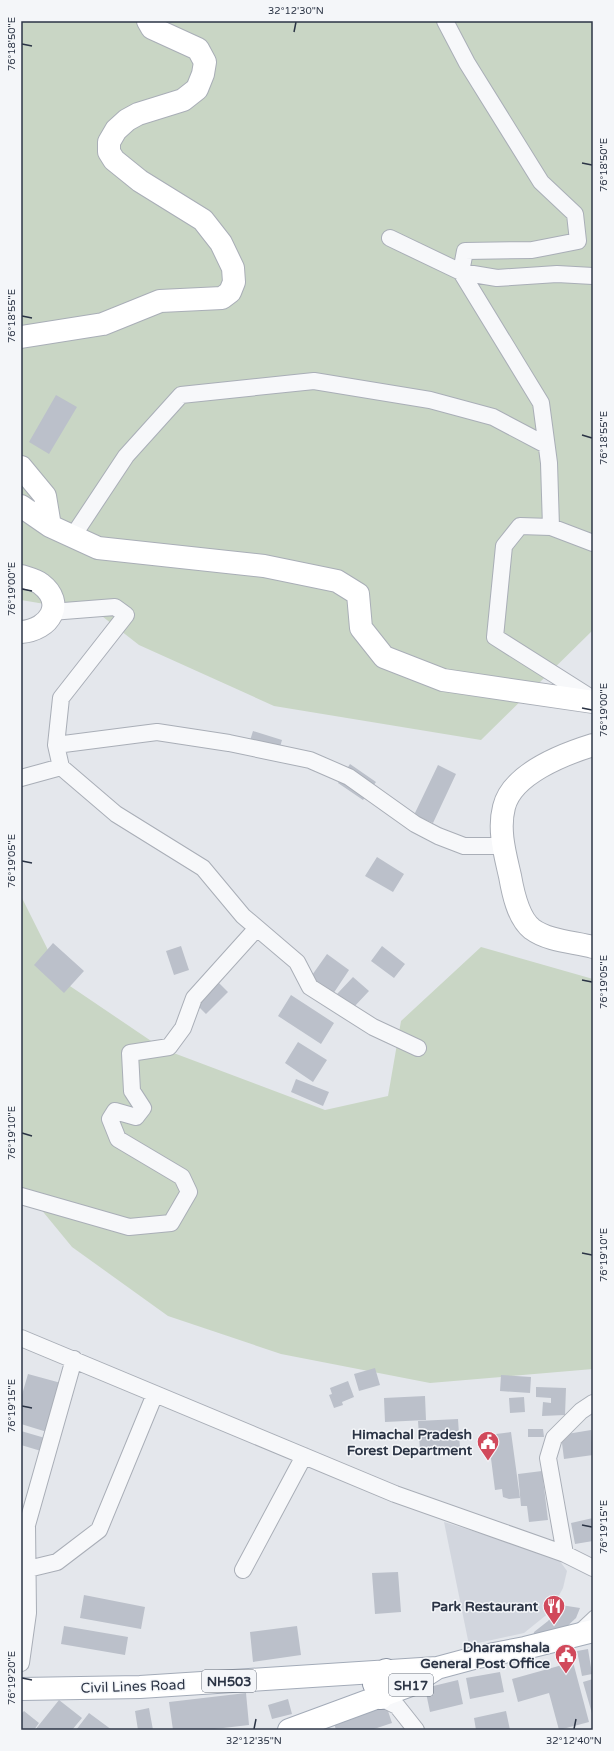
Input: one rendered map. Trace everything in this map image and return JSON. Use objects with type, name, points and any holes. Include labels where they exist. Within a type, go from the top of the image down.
[{"type":"main road","points":[[21,337],[103,324],[160,300],[222,298],[230,292],[234,282],[232,268],[220,243],[203,220],[140,181],[114,160],[109,152],[109,142],[116,130],[127,120],[144,112],[183,100],[196,89],[203,74],[205,62],[198,49],[152,28],[148,21]]},
{"type":"main road","points":[[21,467],[45,496],[50,526]]},
{"type":"main road","points":[[21,506],[50,526],[98,548],[264,566],[337,581],[358,594],[362,628],[384,657],[442,680],[593,701]]},
{"type":"main road","points":[[21,576],[40,583],[46,588],[52,604],[52,612],[45,624],[32,631],[21,632]]},
{"type":"main road","points":[[593,745],[566,754],[544,766],[512,790],[505,802],[502,814],[503,846],[516,898],[526,924],[538,932],[546,935],[593,947]]},
{"type":"main road","name":"NH503","points":[[437,1668],[478,1657],[525,1648],[571,1635],[593,1631]]},
{"type":"main road","name":"Civil Lines Road","points":[[21,1688],[140,1687],[386,1670],[437,1668]]},
{"type":"main road","name":"SH17","points":[[288,1730],[381,1698],[412,1685],[437,1668]]},
{"type":"main road","points":[[381,1698],[374,1684],[380,1675],[386,1670]]},
{"type":"street","points":[[445,21],[467,63],[541,182],[575,214],[578,241],[532,250],[465,251],[461,272],[541,403],[546,445],[551,527]]},
{"type":"street","points":[[390,238],[461,272],[498,278],[557,274],[593,276]]},
{"type":"street","points":[[73,536],[126,456],[181,395],[314,382],[430,400],[494,417],[546,445]]},
{"type":"street","points":[[593,543],[551,527],[520,526],[504,546],[495,637],[593,701]]},
{"type":"street","points":[[52,612],[115,607],[126,615],[61,698],[56,744],[61,767],[116,814],[202,868],[243,916],[297,962],[310,987],[373,1027],[418,1048]]},
{"type":"street","points":[[56,744],[157,732],[229,743],[310,760],[349,777],[415,824],[438,836],[464,846],[503,846]]},
{"type":"street","points":[[21,778],[61,767]]},
{"type":"street","points":[[21,1196],[129,1227],[171,1223],[189,1192],[182,1177],[118,1139],[110,1119],[115,1111],[136,1117],[143,1108],[132,1091],[130,1053],[169,1047],[183,1028],[194,998],[258,928]]},
{"type":"street","points":[[21,1338],[394,1494],[565,1554],[593,1568]]},
{"type":"street","points":[[21,1663],[28,1613],[27,1525],[74,1359]]},
{"type":"street","points":[[28,1569],[57,1562],[99,1530],[155,1394]]},
{"type":"street","points":[[565,1554],[548,1458],[554,1438],[581,1411],[593,1403]]},
{"type":"street","points":[[243,1570],[304,1456]]},
{"type":"street","points":[[381,1698],[397,1706],[416,1730]]},
{"type":"lane","points":[[571,1635],[593,1615]]},
{"type":"shaded area","points":[[444,1522],[557,1557],[567,1571],[563,1588],[550,1612],[524,1633],[469,1645]]},
{"type":"green space","points":[[21,21],[593,21],[593,630],[481,740],[274,706],[139,645],[98,613],[21,600]]},
{"type":"green space","points":[[21,896],[64,982],[163,1049],[325,1110],[388,1096],[401,1021],[481,947],[593,979],[593,1369],[430,1383],[281,1354],[168,1316],[72,1247],[21,1185]]},
{"type":"building","points":[[56,395],[77,407],[49,454],[29,442]]},
{"type":"building","points":[[253,731],[282,740],[277,757],[248,747]]},
{"type":"building","points":[[350,764],[376,782],[363,800],[338,783]]},
{"type":"building","points":[[438,765],[456,774],[433,823],[414,815]]},
{"type":"building","points":[[377,857],[404,874],[393,892],[365,876]]},
{"type":"building","points":[[53,943],[84,971],[64,993],[34,965]]},
{"type":"building","points":[[181,946],[189,970],[174,975],[166,951]]},
{"type":"building","points":[[382,946],[405,964],[394,978],[371,961]]},
{"type":"building","points":[[327,954],[349,970],[333,994],[310,978]]},
{"type":"building","points":[[353,977],[369,991],[353,1008],[337,994]]},
{"type":"building","points":[[217,981],[228,992],[206,1014],[195,1003]]},
{"type":"building","points":[[291,995],[334,1023],[321,1044],[278,1016]]},
{"type":"building","points":[[298,1042],[327,1060],[313,1082],[285,1063]]},
{"type":"building","points":[[296,1079],[329,1092],[323,1106],[291,1092]]},
{"type":"building","points":[[375,1368],[380,1385],[359,1391],[354,1374]]},
{"type":"building","points":[[28,1374],[61,1383],[47,1432],[21,1424],[21,1398]]},
{"type":"building","points":[[501,1375],[531,1377],[530,1393],[500,1391]]},
{"type":"building","points":[[348,1381],[354,1397],[342,1402],[343,1405],[334,1408],[329,1395],[332,1394],[330,1388]]},
{"type":"building","points":[[536,1387],[566,1388],[565,1415],[542,1416],[543,1402],[551,1403],[551,1398],[536,1397]]},
{"type":"building","points":[[425,1396],[426,1420],[385,1422],[384,1398]]},
{"type":"building","points":[[524,1397],[525,1412],[510,1413],[509,1398]]},
{"type":"building","points":[[458,1419],[460,1449],[420,1451],[418,1421]]},
{"type":"building","points":[[528,1429],[543,1429],[544,1437],[528,1437]]},
{"type":"building","points":[[591,1430],[593,1455],[564,1459],[561,1435]]},
{"type":"building","points":[[21,1431],[45,1438],[41,1451],[21,1445]]},
{"type":"building","points":[[511,1432],[520,1498],[509,1499],[503,1497],[502,1489],[495,1490],[488,1435]]},
{"type":"building","points":[[542,1471],[548,1520],[529,1522],[527,1506],[521,1506],[518,1474]]},
{"type":"building","points":[[593,1518],[593,1541],[575,1544],[571,1523]]},
{"type":"building","points":[[398,1572],[401,1612],[375,1614],[372,1573]]},
{"type":"building","points":[[84,1595],[145,1607],[141,1629],[80,1618]]},
{"type":"building","name":"Park Restaurant","points":[[561,1605],[580,1608],[576,1618],[562,1631],[533,1638],[534,1632],[548,1621]]},
{"type":"building","points":[[64,1626],[128,1637],[125,1655],[61,1644]]},
{"type":"building","points":[[297,1626],[301,1655],[253,1662],[250,1632]]},
{"type":"building","points":[[588,1649],[592,1674],[582,1676],[577,1651]]},
{"type":"building","points":[[573,1662],[589,1722],[559,1730],[549,1693],[518,1702],[512,1679]]},
{"type":"building","points":[[500,1672],[504,1692],[470,1699],[466,1678]]},
{"type":"building","points":[[593,1679],[593,1717],[583,1682]]},
{"type":"building","points":[[458,1680],[463,1704],[430,1712],[425,1688]]},
{"type":"building","points":[[246,1693],[249,1725],[206,1730],[173,1730],[169,1702]]},
{"type":"building","points":[[288,1699],[292,1714],[272,1719],[268,1705]]},
{"type":"building","points":[[59,1700],[82,1718],[72,1730],[35,1730]]},
{"type":"building","points":[[386,1705],[392,1723],[371,1730],[336,1730],[334,1723]]},
{"type":"building","points":[[149,1708],[153,1730],[138,1730],[135,1711]]},
{"type":"building","points":[[24,1711],[39,1723],[34,1730],[21,1730],[21,1714]]},
{"type":"building","points":[[506,1711],[510,1730],[476,1730],[474,1718]]},
{"type":"building","points":[[89,1713],[112,1730],[76,1730]]},
{"type":"place","name":"Himachal Pradesh Forest Department","points":[[488,1462]]},
{"type":"place","name":"Park Restaurant","points":[[554,1626]]},
{"type":"place","name":"Dharamshala General Post Office","points":[[566,1674]]}]
